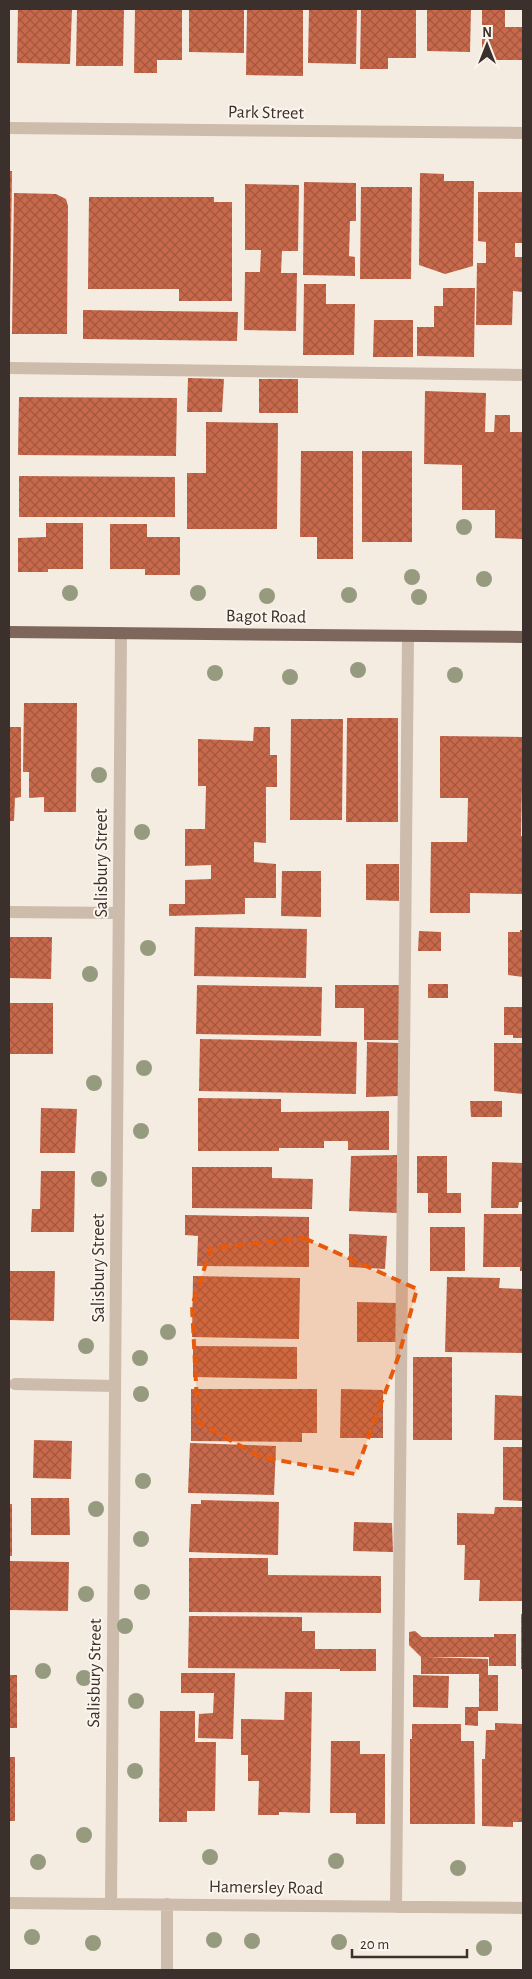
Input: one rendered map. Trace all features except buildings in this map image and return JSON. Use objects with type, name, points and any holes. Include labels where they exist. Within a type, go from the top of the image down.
[{"type":"main road","name":"Bagot Road","points":[[9,632],[523,637]]},
{"type":"street","name":"Park Street","points":[[9,128],[523,133]]},
{"type":"street","points":[[9,368],[523,376]]},
{"type":"street","name":"Salisbury Street","points":[[111,1904],[121,633]]},
{"type":"street","points":[[396,1907],[408,636]]},
{"type":"street","points":[[9,912],[119,913]]},
{"type":"street","points":[[15,1384],[115,1386]]},
{"type":"street","name":"Hamersley Road","points":[[9,1903],[523,1908]]},
{"type":"street","points":[[167,1904],[167,1970]]},
{"type":"highlighted area","points":[[304,1238],[417,1289],[399,1355],[355,1474],[260,1457],[198,1422],[192,1306],[211,1248]]}]
